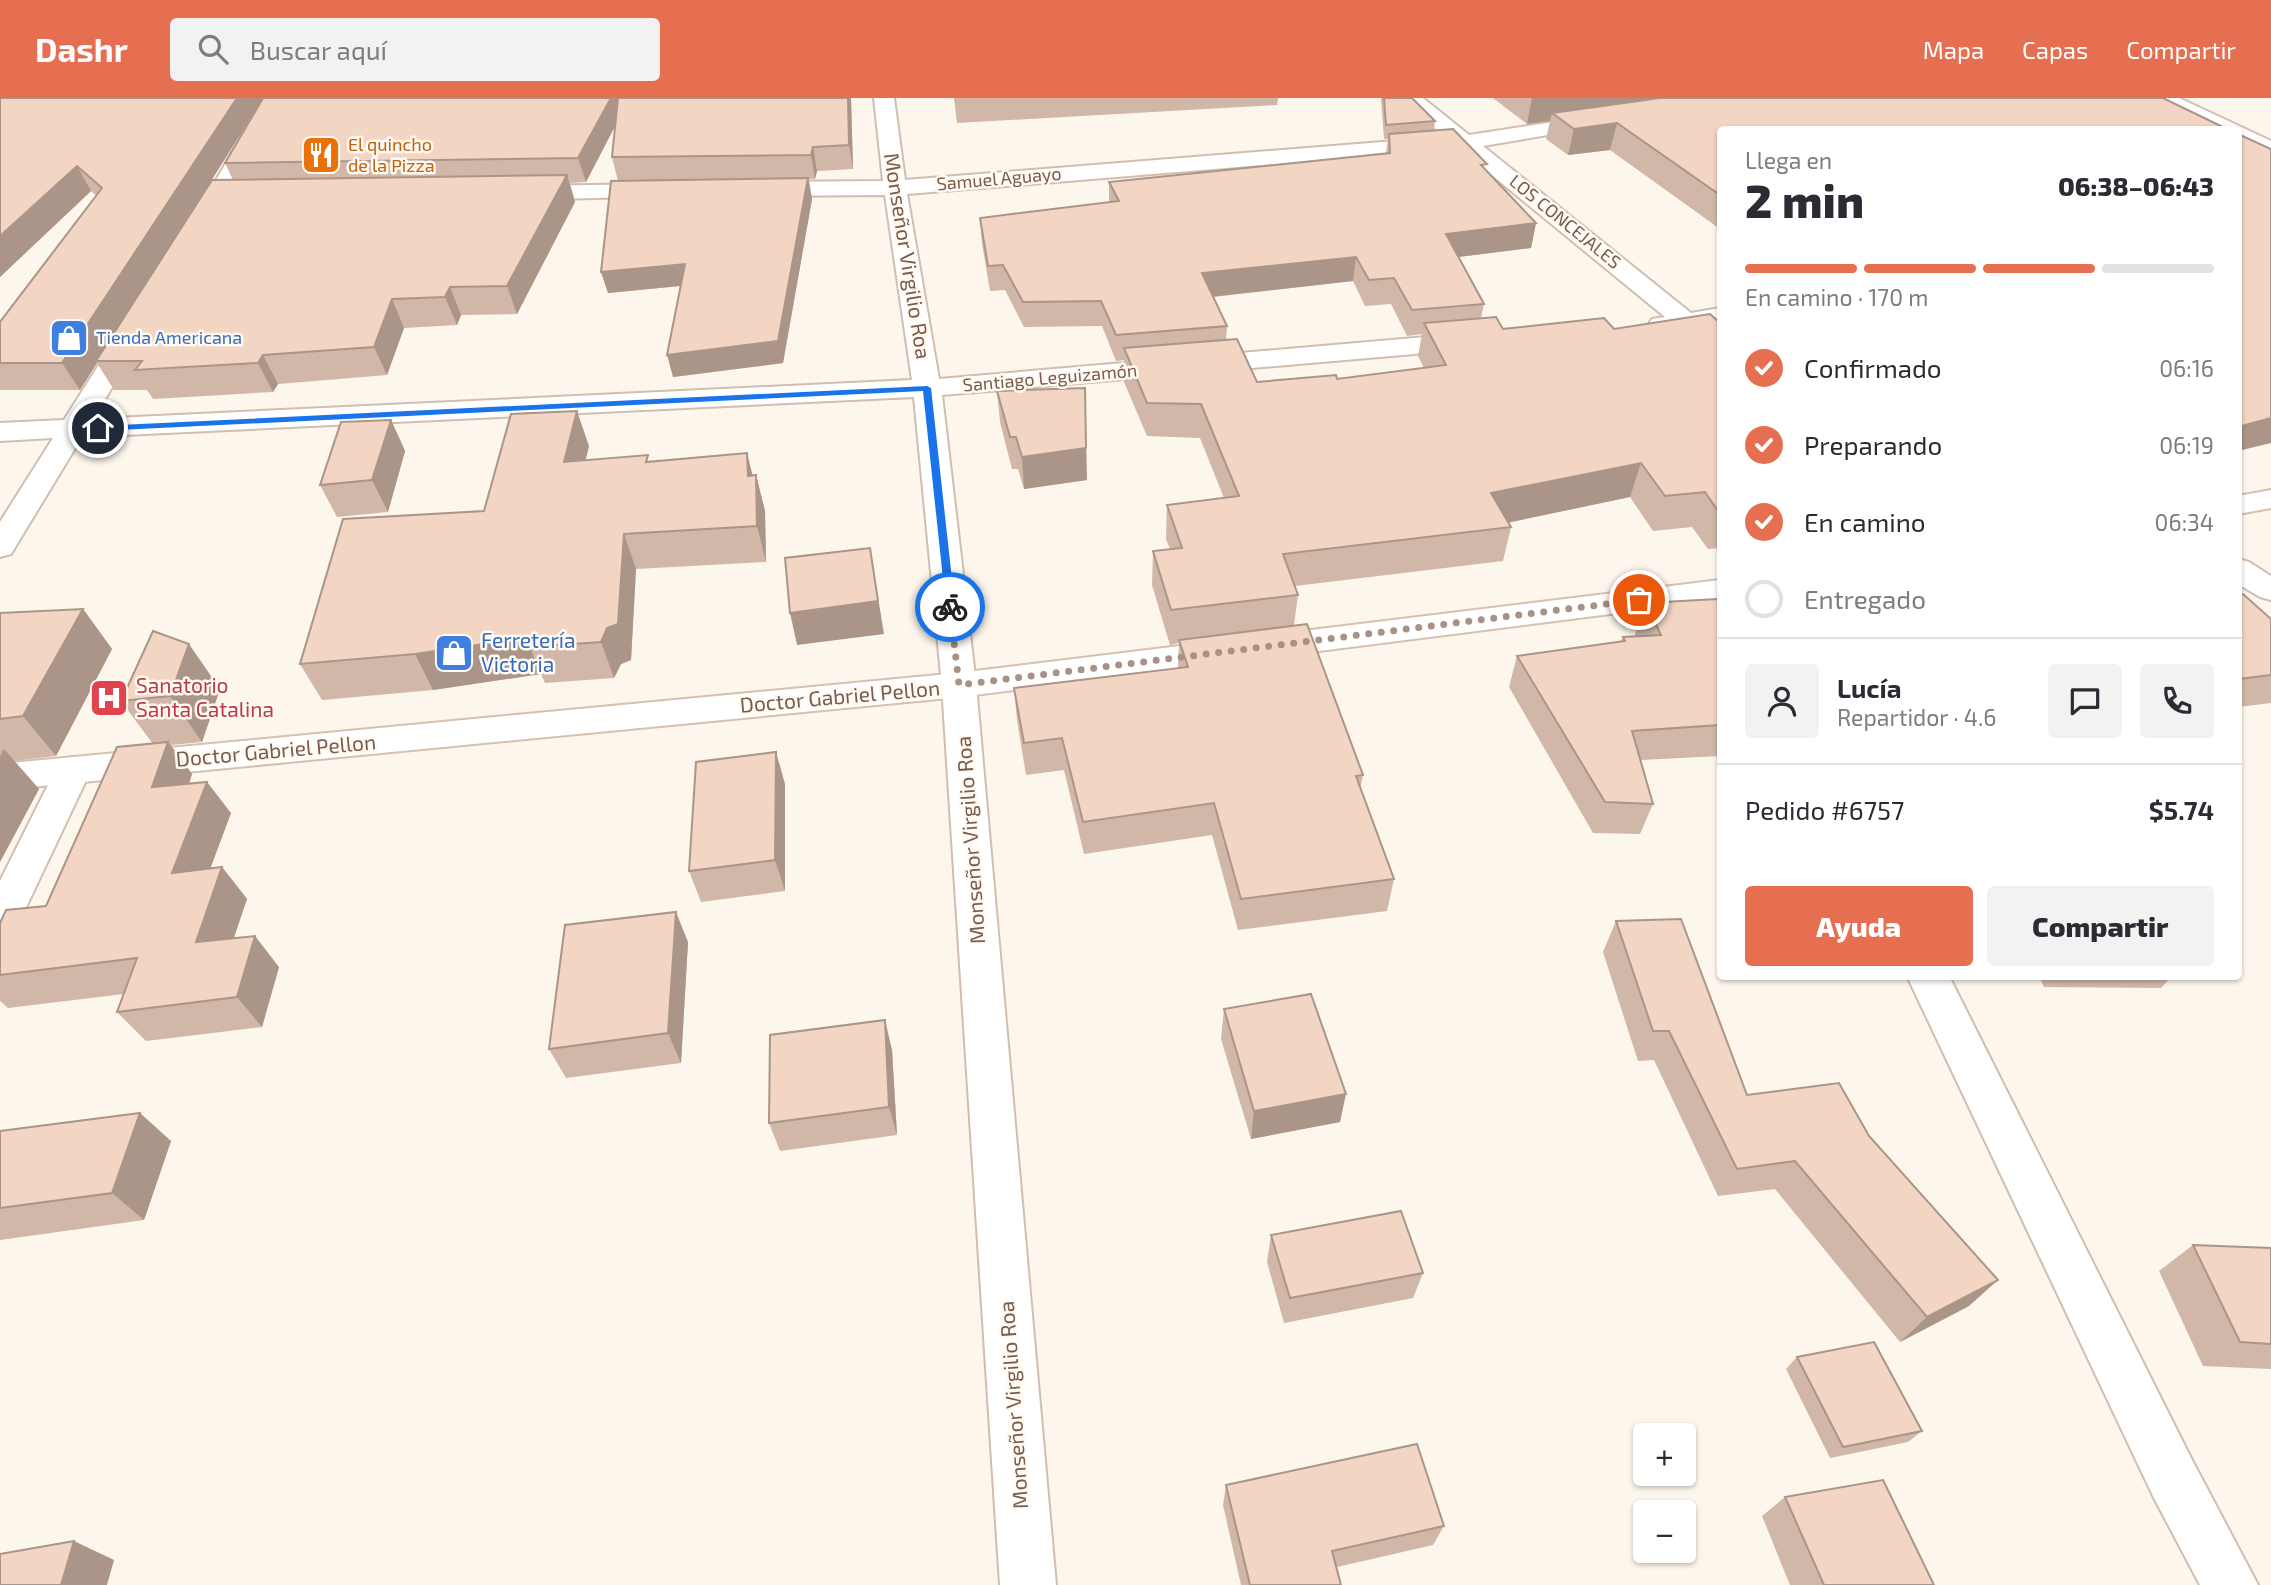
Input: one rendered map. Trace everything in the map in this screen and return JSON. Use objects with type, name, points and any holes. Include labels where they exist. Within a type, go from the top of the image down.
[{"type":"street","points":[[189,244],[275,98]]},
{"type":"street","name":"Monseñor Virgilio Roa","points":[[884,98],[895,187],[927,388],[959,685],[1028,1585]]},
{"type":"street","name":"LOS CONCEJALES","points":[[1409,98],[1717,344]]},
{"type":"street","points":[[2162,98],[2222,126]]},
{"type":"street","name":"Samuel Aguayo","points":[[729,190],[895,187],[1466,142],[1627,117]]},
{"type":"street","points":[[2242,136],[2271,149]]},
{"type":"street","points":[[494,193],[688,190]]},
{"type":"street","points":[[218,197],[246,197]]},
{"type":"street","points":[[0,547],[144,313]]},
{"type":"street","points":[[1632,327],[1717,317]]},
{"type":"street","name":"Santiago Leguizamón","points":[[0,432],[927,388],[1494,339]]},
{"type":"street","points":[[2242,504],[2271,499]]},
{"type":"street","points":[[2242,572],[2271,590]]},
{"type":"street","name":"Doctor Gabriel Pellon","points":[[0,777],[959,685],[1717,590]]},
{"type":"street","points":[[0,922],[73,770]]},
{"type":"street","points":[[1930,980],[2172,1477],[2231,1585]]},
{"type":"building","points":[[0,98],[237,98],[62,363],[0,363],[0,322],[102,188],[77,166],[0,236]]},
{"type":"building","points":[[263,98],[611,98],[578,158],[225,163]]},
{"type":"building","points":[[618,98],[848,98],[849,145],[813,147],[811,155],[612,157]]},
{"type":"building","points":[[1384,98],[1412,98],[1435,121],[1386,125]]},
{"type":"building","points":[[1660,98],[2163,98],[2221,126],[1717,126],[1717,193],[1617,123],[1574,129],[1552,113]]},
{"type":"building","points":[[1453,129],[1487,164],[1481,165],[1536,223],[1446,234],[1484,304],[1412,310],[1394,278],[1369,280],[1356,257],[1202,273],[1227,326],[1116,335],[1101,301],[1023,302],[1003,265],[988,266],[980,218],[1119,201],[1109,182],[1390,153],[1389,134]]},
{"type":"building","points":[[2242,136],[2271,149],[2271,418],[2242,426]]},
{"type":"building","points":[[567,175],[507,286],[450,287],[445,297],[392,299],[374,347],[263,355],[258,363],[135,370],[142,361],[96,361],[212,180]]},
{"type":"building","points":[[808,178],[778,341],[667,355],[685,264],[601,272],[611,181]]},
{"type":"building","points":[[1710,314],[1717,320],[1717,510],[1705,492],[1665,496],[1641,463],[1491,493],[1511,527],[1283,554],[1298,595],[1171,610],[1153,551],[1182,548],[1167,505],[1239,496],[1201,404],[1147,403],[1124,348],[1237,339],[1257,382],[1336,375],[1337,379],[1446,365],[1424,323],[1496,317],[1503,329],[1604,318],[1614,329]]},
{"type":"building","points":[[1085,388],[1086,448],[1022,457],[1016,437],[1010,437],[997,391]]},
{"type":"building","points":[[577,411],[564,462],[648,455],[646,462],[747,453],[748,476],[756,475],[757,526],[624,534],[618,624],[607,628],[601,642],[529,647],[526,638],[415,654],[300,664],[343,519],[484,511],[511,414]]},
{"type":"building","points":[[391,420],[372,480],[320,485],[341,422]]},
{"type":"building","points":[[870,548],[878,601],[790,613],[785,558]]},
{"type":"building","points":[[2242,594],[2271,619],[2271,675],[2242,679]]},
{"type":"building","points":[[1717,599],[1717,725],[1632,731],[1653,804],[1605,802],[1517,656],[1625,641],[1623,637],[1661,635],[1646,603]]},
{"type":"building","points":[[83,609],[23,716],[0,719],[0,613]]},
{"type":"building","points":[[1307,624],[1363,775],[1356,776],[1394,879],[1241,899],[1214,803],[1083,822],[1062,738],[1024,743],[1014,688],[1188,667],[1179,640]]},
{"type":"building","points":[[153,631],[189,644],[170,696],[121,701]]},
{"type":"building","points":[[168,742],[152,787],[207,782],[172,873],[222,867],[196,942],[255,936],[237,997],[117,1012],[137,958],[0,975],[0,923],[6,910],[46,906],[117,747]]},
{"type":"building","points":[[776,752],[775,860],[689,871],[696,762]]},
{"type":"building","points":[[676,912],[668,1033],[549,1049],[565,925]]},
{"type":"building","points":[[1681,919],[1747,1095],[1839,1083],[1869,1136],[1998,1280],[1927,1317],[1795,1161],[1737,1169],[1669,1031],[1653,1031],[1616,921]]},
{"type":"building","points":[[1311,994],[1346,1094],[1254,1111],[1224,1009]]},
{"type":"building","points":[[885,1020],[889,1107],[769,1123],[770,1035]]},
{"type":"building","points":[[140,1113],[112,1193],[0,1208],[0,1131]]},
{"type":"building","points":[[1401,1211],[1423,1273],[1290,1298],[1271,1235]]},
{"type":"building","points":[[2193,1245],[2271,1248],[2271,1344],[2240,1342]]},
{"type":"building","points":[[1874,1342],[1922,1431],[1843,1447],[1797,1357]]},
{"type":"building","points":[[1417,1444],[1444,1526],[1332,1551],[1341,1585],[1250,1585],[1226,1485]]},
{"type":"building","points":[[1883,1480],[1934,1585],[1824,1585],[1785,1497]]},
{"type":"building","points":[[74,1541],[61,1585],[0,1585],[0,1554]]},
{"type":"way so far","points":[[950,607],[959,685],[1639,600]]},
{"type":"place","name":"El quincho de la Pizza","points":[[321,155]]},
{"type":"place","name":"Tienda Americana","points":[[69,338]]},
{"type":"place","name":"Ferretería Victoria","points":[[454,653]]},
{"type":"place","name":"Sanatorio Santa Catalina","points":[[109,698]]},
{"type":"route","points":[[98,428],[927,388],[950,607]]}]
